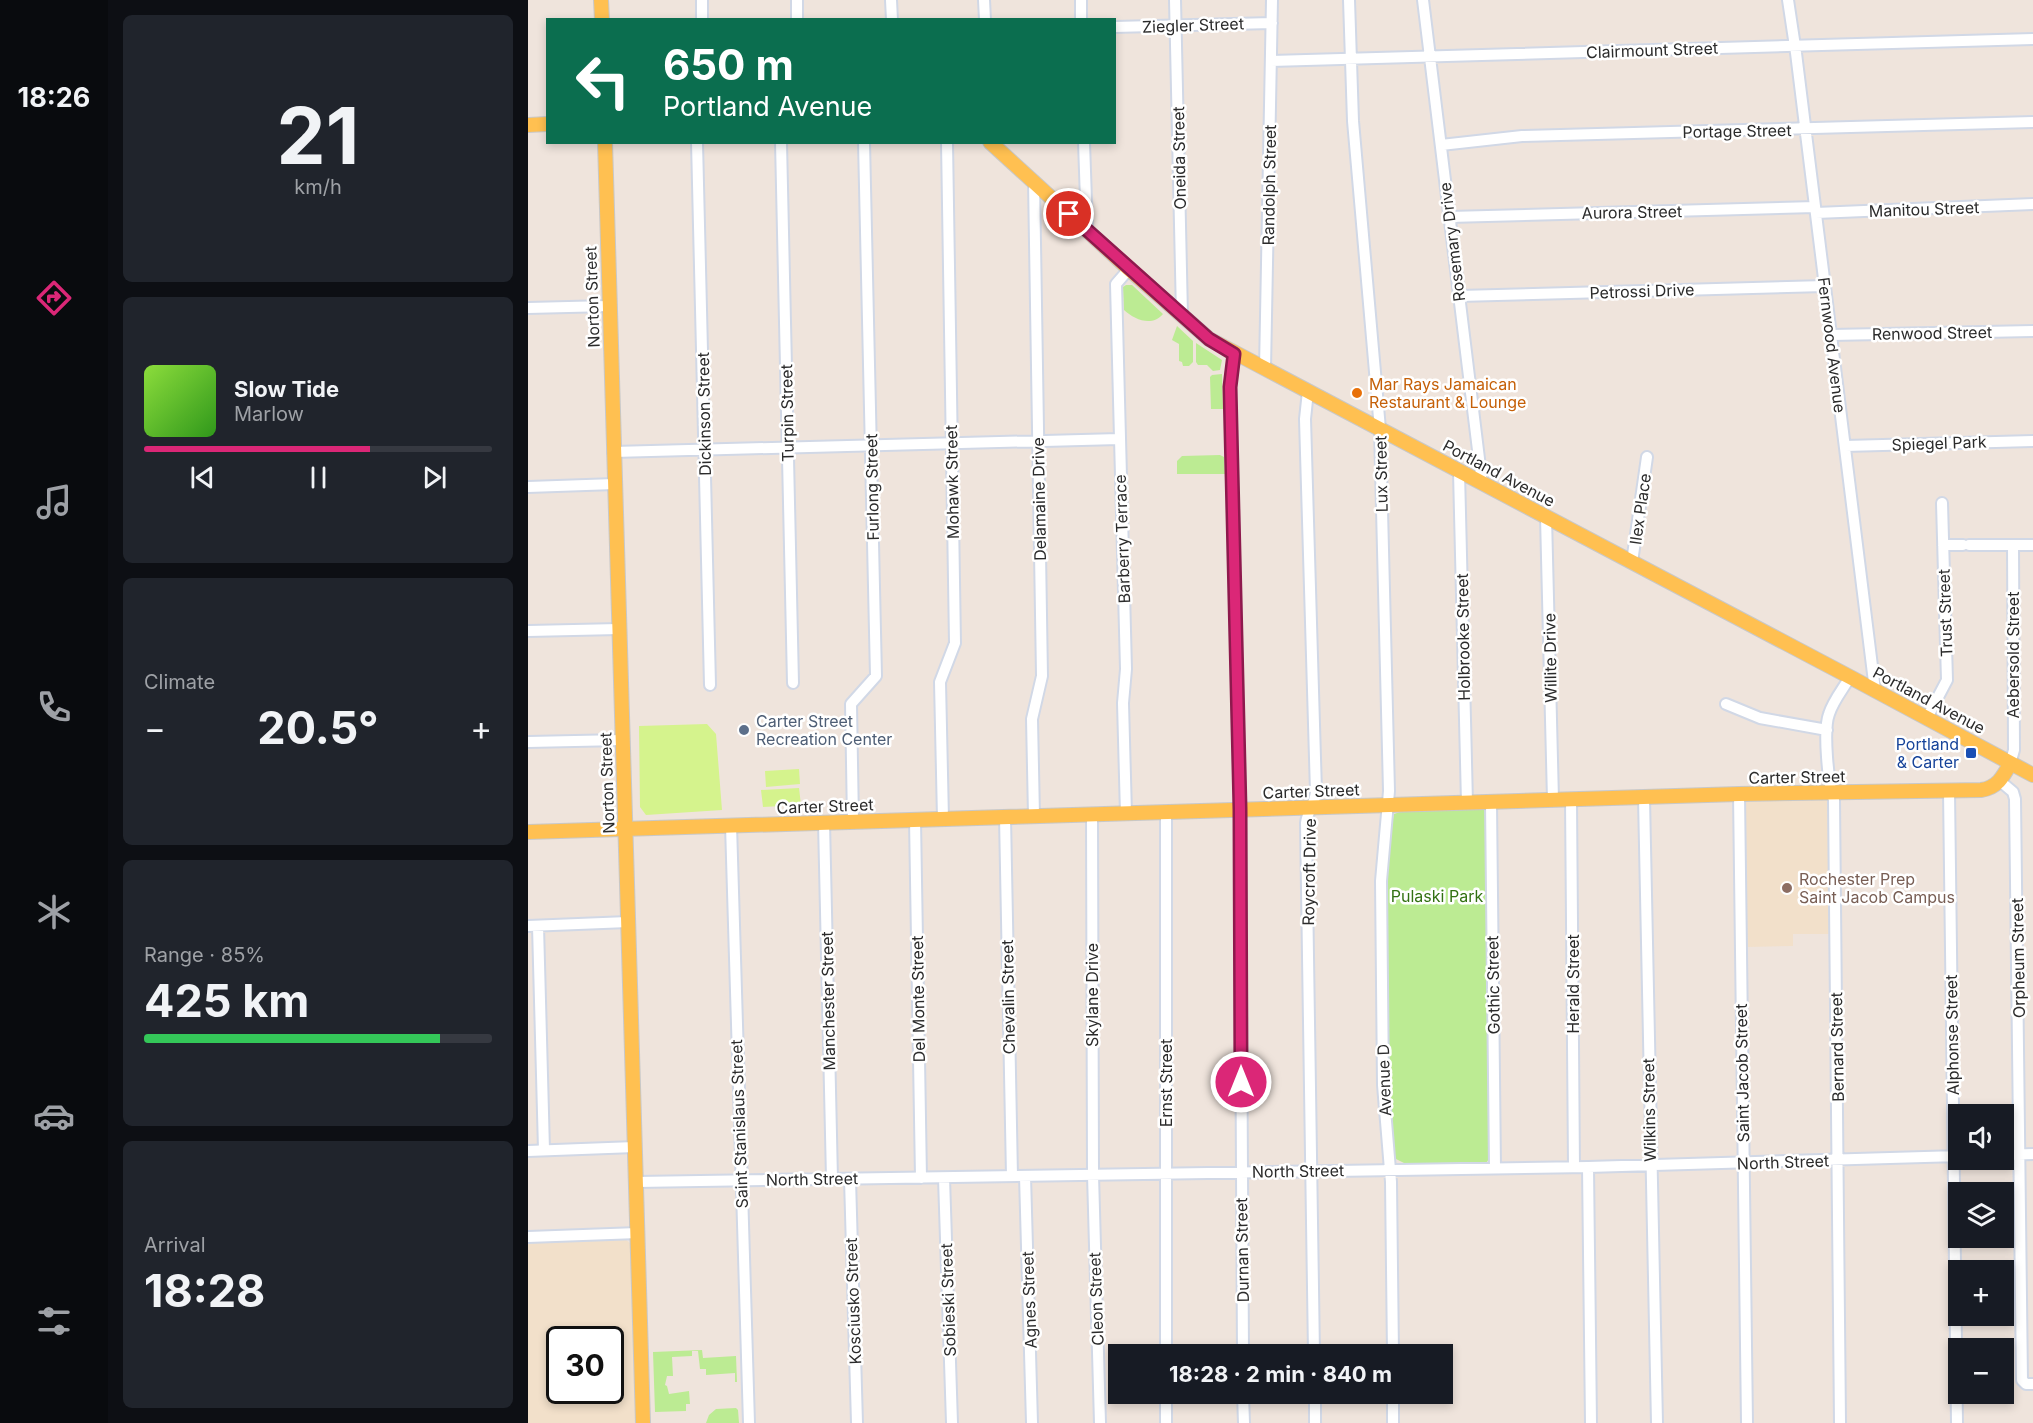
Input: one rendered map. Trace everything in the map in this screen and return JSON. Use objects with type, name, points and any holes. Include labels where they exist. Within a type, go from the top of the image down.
[{"type":"main road","points":[[601,0],[602,18]]},
{"type":"main road","points":[[528,125],[546,124]]},
{"type":"main road","name":"Norton Street","points":[[605,144],[643,1423]]},
{"type":"main road","name":"Portland Avenue","points":[[992,144],[1209,339],[1850,676],[2033,775]]},
{"type":"main road","points":[[2000,781],[2010,764]]},
{"type":"main road","name":"Carter Street","points":[[528,832],[1739,794],[1949,791],[1985,789],[2000,781]]},
{"type":"street","points":[[702,0],[702,18]]},
{"type":"street","points":[[797,0],[797,18]]},
{"type":"street","points":[[891,0],[892,18]]},
{"type":"street","points":[[984,0],[985,18]]},
{"type":"street","points":[[1081,0],[1081,18]]},
{"type":"street","name":"Oneida Street","points":[[1175,0],[1182,315]]},
{"type":"street","name":"Randolph Street","points":[[1265,369],[1272,0]]},
{"type":"street","name":"Lux Street","points":[[1349,0],[1353,121],[1380,429],[1388,805]]},
{"type":"street","name":"Rosemary Drive","points":[[1424,0],[1482,483]]},
{"type":"street","name":"Fernwood Avenue","points":[[1788,0],[1875,690]]},
{"type":"street","name":"Ziegler Street","points":[[1116,27],[1272,23]]},
{"type":"street","name":"Clairmount Street","points":[[1271,61],[2033,39]]},
{"type":"street","name":"Portage Street","points":[[1441,145],[1521,136],[2033,122]]},
{"type":"street","name":"Dickinson Street","points":[[698,144],[710,685]]},
{"type":"street","name":"Turpin Street","points":[[781,144],[793,683]]},
{"type":"street","name":"Furlong Street","points":[[853,821],[851,704],[876,676],[864,144]]},
{"type":"street","name":"Mohawk Street","points":[[943,819],[940,682],[955,643],[947,144]]},
{"type":"street","points":[[1084,144],[1087,230]]},
{"type":"street","name":"Delamaine Drive","points":[[1034,181],[1042,676],[1032,719],[1034,816]]},
{"type":"street","name":"Manitou Street","points":[[1816,210],[2033,204]]},
{"type":"street","name":"Aurora Street","points":[[1449,216],[1816,210]]},
{"type":"street","name":"Barberry Terrace","points":[[1126,814],[1124,703],[1126,669],[1116,284],[1129,269]]},
{"type":"street","name":"Petrossi Drive","points":[[1459,296],[1825,286]]},
{"type":"street","points":[[528,308],[609,306]]},
{"type":"street","name":"Renwood Street","points":[[1831,335],[2033,331]]},
{"type":"street","name":"Durnan Street","points":[[1234,354],[1230,387],[1240,809],[1243,1344]]},
{"type":"street","name":"Roycroft Drive","points":[[1308,391],[1305,419],[1316,792],[1306,823],[1314,1344]]},
{"type":"street","points":[[614,452],[1119,439]]},
{"type":"street","name":"Spiegel Park","points":[[1845,446],[2033,441]]},
{"type":"street","name":"Ilex Place","points":[[1632,562],[1647,457]]},
{"type":"street","name":"Holbrooke Street","points":[[1459,472],[1467,803]]},
{"type":"street","points":[[528,487],[615,484]]},
{"type":"street","name":"Trust Street","points":[[1927,718],[1947,680],[1942,503]]},
{"type":"street","name":"Willite Drive","points":[[1546,516],[1553,800]]},
{"type":"street","points":[[1943,545],[2033,545]]},
{"type":"street","name":"Aebersold Street","points":[[2010,764],[2014,750],[2013,545]]},
{"type":"street","points":[[528,632],[619,629]]},
{"type":"street","name":"Bernard Street","points":[[1840,1423],[1834,800],[1829,785],[1827,730],[1828,715],[1850,676]]},
{"type":"street","points":[[1726,704],[1760,718],[1827,730]]},
{"type":"street","points":[[528,742],[622,740]]},
{"type":"street","name":"Orpheum Street","points":[[2000,781],[2013,792],[2015,799],[2022,1380],[2026,1384],[2033,1384]]},
{"type":"street","name":"Alphonse Street","points":[[1949,791],[1955,1104]]},
{"type":"street","name":"Saint Jacob Street","points":[[1739,794],[1747,1423]]},
{"type":"street","name":"Wilkins Street","points":[[1644,798],[1657,1423]]},
{"type":"street","name":"Herald Street","points":[[1571,800],[1574,1167]]},
{"type":"street","name":"Gothic Street","points":[[1491,802],[1495,1167]]},
{"type":"street","name":"Avenue D","points":[[1388,805],[1381,899],[1383,1085],[1390,1169],[1393,1344]]},
{"type":"street","name":"Ernst Street","points":[[1166,812],[1166,1344]]},
{"type":"street","name":"Skylane Drive","points":[[1092,814],[1093,1175]]},
{"type":"street","name":"Chevalin Street","points":[[1005,817],[1012,1176]]},
{"type":"street","name":"Del Monte Street","points":[[915,820],[921,1178]]},
{"type":"street","name":"Manchester Street","points":[[824,822],[832,1179]]},
{"type":"street","name":"Saint Stanislaus Street","points":[[731,825],[749,1423]]},
{"type":"street","points":[[544,1150],[533,926],[628,922]]},
{"type":"street","points":[[528,1151],[634,1147]]},
{"type":"street","points":[[2014,1155],[2033,1154]]},
{"type":"street","name":"North Street","points":[[636,1182],[1650,1166],[1948,1156]]},
{"type":"street","points":[[1588,1167],[1591,1423]]},
{"type":"street","name":"Alphonse Street","points":[[1956,1170],[1957,1423]]},
{"type":"street","name":"Cleon Street","points":[[1093,1175],[1100,1423]]},
{"type":"street","name":"Agnes Street","points":[[1025,1176],[1032,1423]]},
{"type":"street","name":"Sobieski Street","points":[[944,1178],[952,1423]]},
{"type":"street","name":"Kosciusko Street","points":[[850,1179],[857,1423]]},
{"type":"street","points":[[528,1237],[638,1233]]},
{"type":"street","points":[[1166,1404],[1166,1423]]},
{"type":"street","points":[[1244,1404],[1244,1423]]},
{"type":"street","points":[[1315,1404],[1315,1423]]},
{"type":"street","points":[[1393,1404],[1393,1423]]},
{"type":"shaded area","name":"Rochester Prep Saint Jacob Campus","points":[[1829,799],[1831,934],[1793,934],[1793,946],[1746,947],[1744,801]]},
{"type":"shaded area","points":[[625,1239],[632,1245],[635,1423],[528,1423],[528,1242]]},
{"type":"green space","points":[[1132,285],[1163,314],[1154,320],[1144,321],[1128,314],[1124,310],[1123,287]]},
{"type":"green space","points":[[1177,326],[1193,341],[1193,362],[1189,366],[1183,366],[1179,361],[1179,344],[1172,340]]},
{"type":"green space","points":[[1196,343],[1222,360],[1220,370],[1213,371],[1207,365],[1198,365]]},
{"type":"green space","points":[[1222,374],[1223,409],[1211,409],[1210,377]]},
{"type":"green space","points":[[1220,455],[1224,457],[1225,474],[1177,474],[1177,461],[1182,456]]},
{"type":"green space","points":[[707,724],[716,734],[722,810],[646,815],[640,807],[639,726]]},
{"type":"green space","points":[[799,769],[800,784],[766,787],[765,771]]},
{"type":"green space","points":[[799,788],[801,805],[763,807],[761,790]]},
{"type":"green space","name":"Pulaski Park","points":[[1484,808],[1487,814],[1489,1159],[1486,1163],[1481,1164],[1404,1163],[1396,1159],[1393,1149],[1388,1084],[1385,889],[1394,814]]},
{"type":"green space","points":[[702,1350],[703,1358],[736,1356],[737,1382],[735,1382],[735,1373],[706,1375],[706,1369],[700,1369],[698,1351],[692,1351],[692,1356],[672,1357],[673,1376],[667,1376],[665,1385],[669,1394],[689,1391],[690,1404],[686,1404],[686,1411],[655,1412],[653,1352]]},
{"type":"green space","points":[[736,1408],[739,1423],[706,1423],[709,1415],[716,1409]]},
{"type":"place","name":"Mar Rays Jamaican Restaurant & Lounge","points":[[1357,393]]},
{"type":"place","name":"Carter Street Recreation Center","points":[[744,730]]},
{"type":"place","name":"Portland & Carter","points":[[1971,753]]},
{"type":"place","name":"Rochester Prep Saint Jacob Campus","points":[[1787,888]]},
{"type":"route","points":[[1069,214],[1209,339],[1234,354],[1230,387],[1240,809],[1241,1082]]}]
